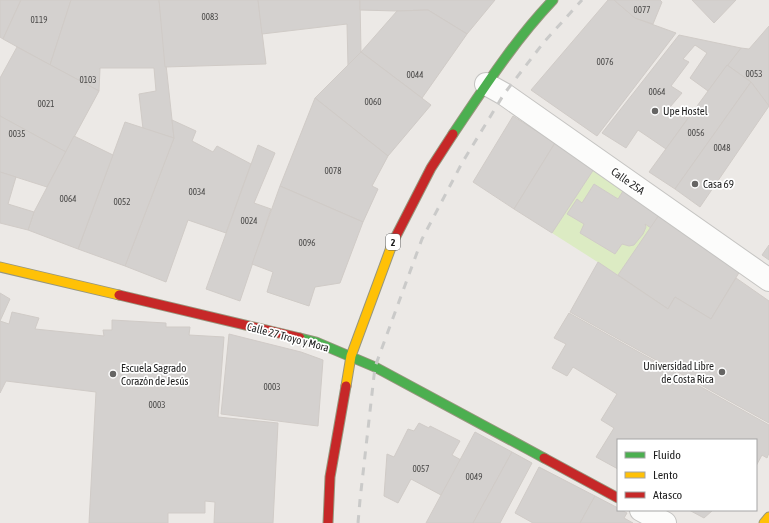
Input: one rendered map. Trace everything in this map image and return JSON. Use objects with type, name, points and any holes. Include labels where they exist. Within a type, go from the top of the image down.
[{"type":"main road","name":"2","points":[[328,523],[330,477],[352,356],[393,241],[431,168],[486,84],[533,21],[553,0]]},
{"type":"main road","name":"Calle 27 Troyo y Mora","points":[[0,267],[316,342],[352,356],[382,371],[617,497]]},
{"type":"main road","points":[[764,523],[769,517]]},
{"type":"street","name":"Calle 25A","points":[[486,84],[517,103],[769,280]]},
{"type":"street","points":[[643,511],[666,523]]},
{"type":"green space","points":[[594,169],[623,191],[618,199],[594,184],[582,203],[577,200],[568,214],[584,224],[580,233],[615,254],[622,244],[629,246],[637,241],[646,227],[645,224],[651,228],[618,275],[552,233]]},
{"type":"building","points":[[0,0],[21,0],[3,39],[0,37]]},
{"type":"building","points":[[21,0],[71,0],[50,65],[3,39]]},
{"type":"building","points":[[71,0],[159,0],[174,138],[143,129],[139,94],[156,91],[154,68],[100,68],[99,91],[50,65]]},
{"type":"building","points":[[159,0],[258,0],[266,64],[165,67]]},
{"type":"building","points":[[258,0],[360,0],[361,52],[348,66],[347,24],[262,34]]},
{"type":"building","points":[[360,0],[495,0],[467,34],[428,10],[360,10]]},
{"type":"building","points":[[608,0],[614,0],[635,18],[676,33],[597,136],[531,90]]},
{"type":"building","points":[[614,0],[660,0],[662,2],[653,24],[635,18]]},
{"type":"building","points":[[692,0],[736,0],[714,23]]},
{"type":"building","points":[[428,10],[467,34],[422,98],[361,52],[397,11]]},
{"type":"building","points":[[769,26],[769,106],[751,82],[727,65],[741,48],[749,49]]},
{"type":"building","points":[[679,35],[741,48],[708,91],[690,78],[707,53],[695,45],[683,59],[689,62],[671,86],[682,93],[670,107],[688,118],[666,149],[638,130],[626,148],[602,133]]},
{"type":"building","points":[[17,47],[99,91],[66,152],[0,116],[0,78]]},
{"type":"building","points":[[361,52],[431,105],[388,156],[315,98]]},
{"type":"building","points":[[727,65],[751,82],[675,189],[649,172]]},
{"type":"building","points":[[751,82],[769,106],[700,207],[675,189]]},
{"type":"building","points":[[315,98],[388,156],[372,186],[378,189],[363,222],[280,186]]},
{"type":"building","points":[[0,116],[66,152],[47,187],[0,172]]},
{"type":"building","points":[[513,116],[555,143],[514,209],[473,182]]},
{"type":"building","points":[[172,120],[196,131],[192,141],[213,152],[217,146],[251,164],[226,233],[188,220],[166,282],[125,266],[174,138]]},
{"type":"building","points":[[125,122],[174,138],[125,266],[78,249]]},
{"type":"building","points":[[74,136],[113,155],[78,249],[28,230],[34,212]]},
{"type":"building","points":[[555,143],[594,169],[552,233],[514,209]]},
{"type":"building","points":[[258,145],[275,153],[254,203],[271,209],[240,301],[206,289]]},
{"type":"building","points":[[0,172],[16,177],[8,204],[34,212],[28,230],[0,223]]},
{"type":"building","points":[[594,184],[618,199],[623,191],[659,215],[651,228],[645,224],[646,227],[643,234],[634,245],[629,246],[622,244],[615,254],[580,233],[584,224],[567,214],[577,199],[582,203]]},
{"type":"building","points":[[280,186],[363,222],[340,283],[315,287],[309,306],[267,292],[273,272],[252,264]]},
{"type":"building","points":[[659,215],[740,271],[711,319],[675,297],[668,309],[618,275]]},
{"type":"building","points":[[769,245],[769,260],[762,255]]},
{"type":"building","name":"Universidad Libre de Costa Rica","points":[[598,262],[668,309],[675,297],[711,319],[736,278],[769,301],[769,423],[570,312]]},
{"type":"building","points":[[0,293],[10,299],[0,321]]},
{"type":"building","name":"Escuela Sagrado Corazón de Jesús","points":[[12,312],[39,318],[35,329],[104,336],[103,330],[112,330],[112,320],[166,323],[166,327],[190,327],[189,335],[224,337],[218,417],[278,423],[273,523],[214,523],[215,502],[205,501],[205,513],[168,513],[168,523],[89,523],[96,392],[6,381],[0,393],[0,321],[9,324]]},
{"type":"building","points":[[569,313],[769,425],[769,453],[767,458],[762,455],[757,464],[757,439],[617,439],[617,468],[596,457],[614,428],[601,420],[617,394],[573,367],[567,376],[552,368],[566,344],[554,338]]},
{"type":"building","points":[[229,334],[301,352],[323,360],[318,426],[221,414]]},
{"type":"building","points":[[419,423],[429,428],[430,426],[460,441],[452,455],[461,460],[441,495],[411,479],[398,503],[384,496],[387,454],[394,457],[408,429],[414,431]]},
{"type":"building","points":[[475,432],[512,452],[473,523],[426,523]]},
{"type":"building","points":[[512,452],[532,463],[500,523],[473,523]]},
{"type":"building","points":[[539,467],[595,496],[580,523],[533,523],[515,513]]},
{"type":"building","points":[[595,496],[617,507],[617,511],[627,513],[624,518],[633,523],[580,523]]},
{"type":"building","points":[[691,511],[712,511],[704,518]]},
{"type":"railway","points":[[358,523],[375,367],[422,239],[462,163],[504,94],[544,42],[582,0]]},
{"type":"traffic: fast","points":[[453,134],[512,48],[553,0]]},
{"type":"traffic: fast","points":[[300,338],[316,342],[375,367],[544,458]]},
{"type":"traffic: slow","points":[[346,386],[351,356],[393,242]]},
{"type":"traffic: slow","points":[[0,267],[119,295]]},
{"type":"traffic: slow","points":[[764,523],[769,517]]},
{"type":"traffic: jam","points":[[393,242],[431,168],[453,134]]},
{"type":"traffic: jam","points":[[119,295],[300,338]]},
{"type":"traffic: jam","points":[[328,523],[330,477],[346,386]]},
{"type":"traffic: jam","points":[[544,458],[617,497]]},
{"type":"place","name":"Upe Hostel","points":[[655,111]]},
{"type":"place","name":"Casa 69","points":[[695,184]]},
{"type":"place","name":"Universidad Libre de Costa Rica","points":[[722,372]]},
{"type":"place","name":"Escuela Sagrado Corazón de Jesús","points":[[113,374]]}]
